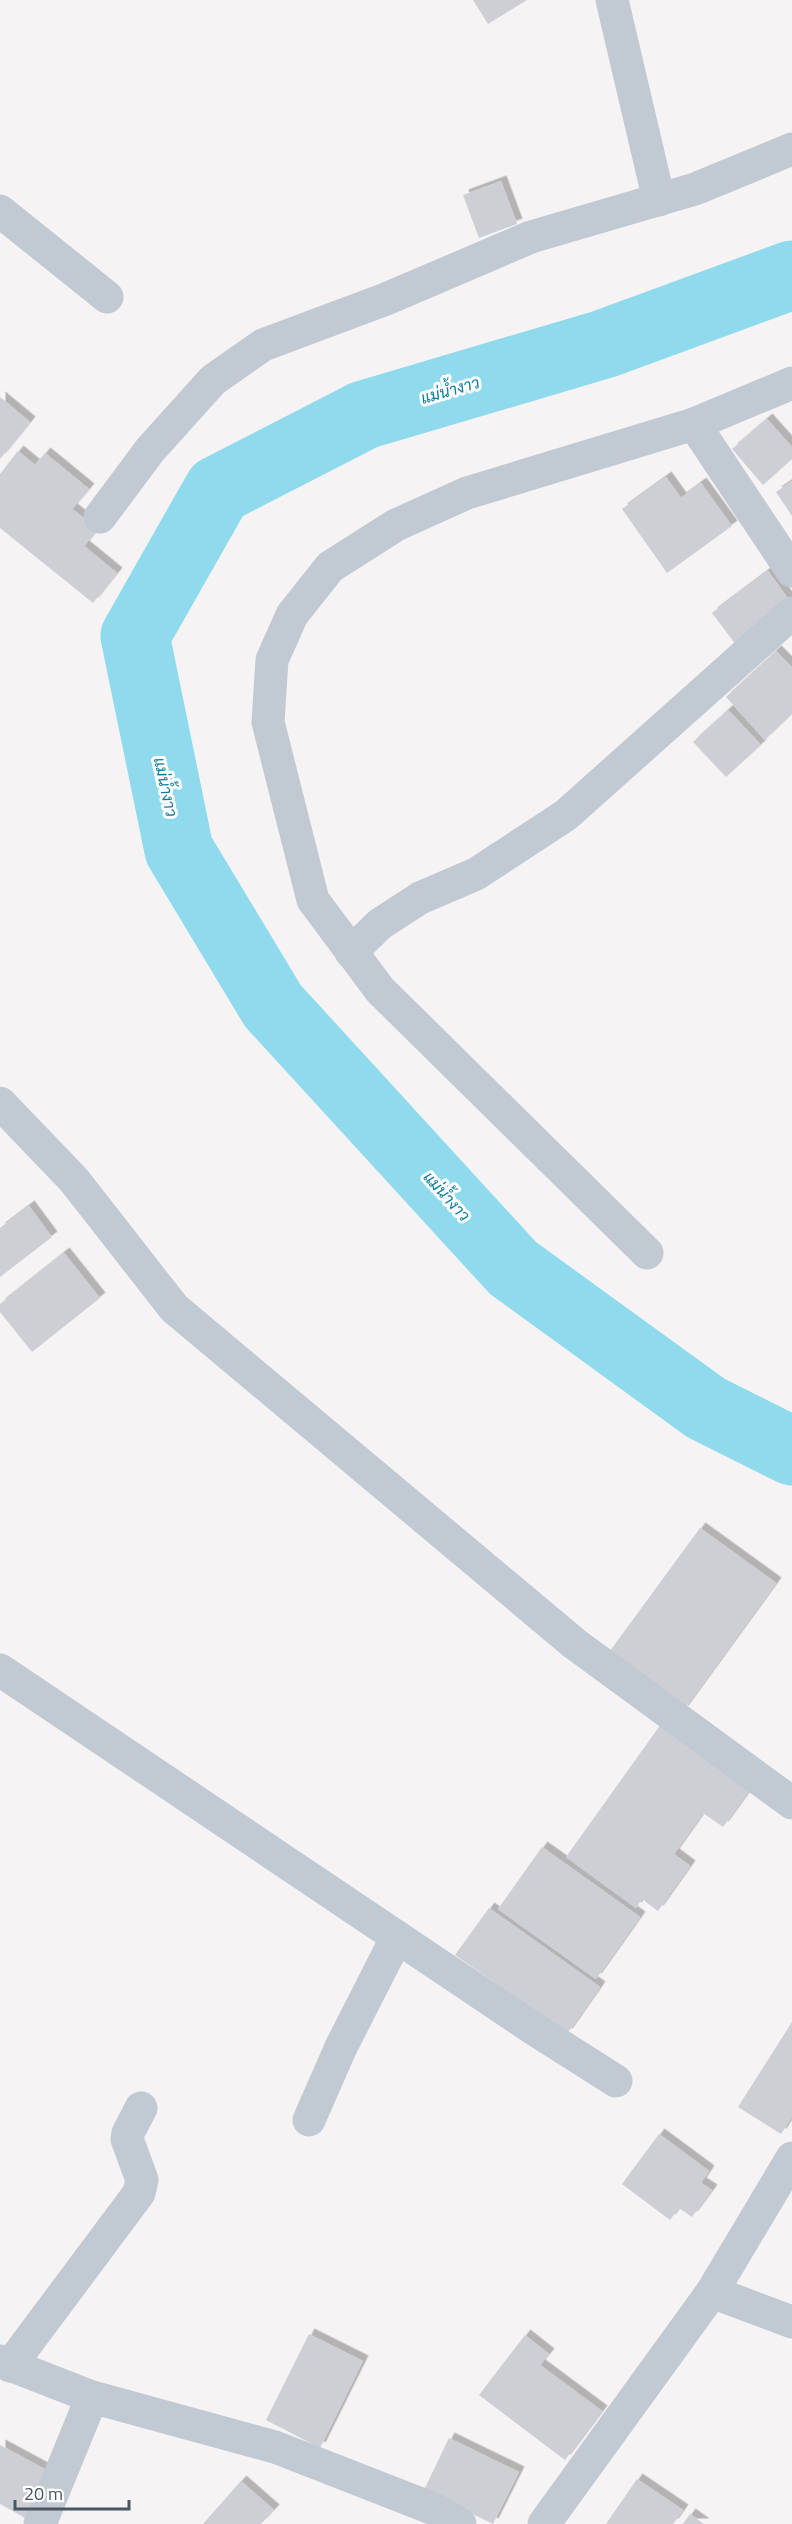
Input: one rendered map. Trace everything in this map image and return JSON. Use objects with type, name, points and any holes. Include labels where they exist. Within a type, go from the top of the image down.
[{"type":"street","points":[[612,0],[659,200]]},
{"type":"street","points":[[100,517],[150,450],[213,380],[263,345],[386,298],[531,237],[695,189],[792,149]]},
{"type":"street","points":[[0,211],[107,297]]},
{"type":"street","points":[[647,1253],[380,990],[313,900],[268,722],[272,660],[292,615],[330,567],[396,525],[467,493],[694,424],[792,383]]},
{"type":"street","points":[[694,424],[792,571]]},
{"type":"street","points":[[351,952],[380,924],[420,898],[476,874],[566,815],[792,613]]},
{"type":"street","points":[[0,1103],[74,1180],[174,1308],[576,1644],[792,1803]]},
{"type":"street","points":[[0,1670],[616,2081]]},
{"type":"street","points":[[309,2120],[346,2037],[397,1937]]},
{"type":"street","points":[[141,2108],[127,2139],[142,2180],[139,2193],[5,2364],[92,2397],[275,2447],[434,2509],[459,2524]]},
{"type":"street","points":[[544,2524],[712,2292],[792,2158]]},
{"type":"street","points":[[712,2292],[792,2322]]},
{"type":"street","points":[[40,2524],[92,2397]]},
{"type":"building","points":[[473,0],[527,0],[488,24]]},
{"type":"building","points":[[501,181],[517,224],[479,238],[463,195]]},
{"type":"building","points":[[0,397],[30,422],[0,459]]},
{"type":"building","points":[[767,419],[792,447],[792,459],[763,485],[732,449]]},
{"type":"building","points":[[18,451],[35,465],[45,453],[89,489],[72,509],[98,529],[84,546],[117,573],[93,603],[0,528],[0,474]]},
{"type":"building","points":[[666,477],[681,498],[701,483],[732,526],[667,573],[622,509]]},
{"type":"building","points":[[792,481],[792,516],[776,492]]},
{"type":"building","points":[[768,571],[792,604],[737,646],[712,613]]},
{"type":"building","points":[[776,651],[792,667],[792,714],[765,740],[726,697]]},
{"type":"building","points":[[728,710],[761,745],[726,777],[693,742]]},
{"type":"building","points":[[29,1206],[52,1237],[0,1277],[0,1228]]},
{"type":"building","points":[[64,1253],[100,1298],[32,1352],[0,1312],[0,1304]]},
{"type":"building","points":[[700,1528],[776,1583],[683,1711],[607,1655]]},
{"type":"building","points":[[666,1717],[756,1781],[723,1827],[703,1813],[674,1854],[690,1866],[658,1911],[642,1899],[636,1908],[566,1857]]},
{"type":"building","points":[[542,1847],[640,1917],[596,1979],[498,1909]]},
{"type":"building","points":[[489,1908],[600,1987],[567,2034],[455,1955]]},
{"type":"building","points":[[792,2022],[792,2117],[781,2134],[738,2107]]},
{"type":"building","points":[[659,2134],[709,2171],[701,2183],[712,2190],[692,2217],[679,2208],[670,2220],[622,2184]]},
{"type":"building","points":[[309,2334],[363,2361],[320,2448],[266,2420]]},
{"type":"building","points":[[525,2335],[549,2354],[540,2365],[602,2411],[565,2460],[479,2395]]},
{"type":"building","points":[[449,2438],[519,2472],[493,2524],[424,2490]]},
{"type":"building","points":[[0,2445],[52,2473],[27,2519],[0,2504]]},
{"type":"building","points":[[637,2479],[683,2510],[673,2524],[606,2524]]},
{"type":"building","points":[[241,2481],[274,2510],[261,2524],[203,2524]]},
{"type":"building","points":[[690,2514],[704,2524],[683,2524]]},
{"type":"waterway","name":"แม่น้ำงาว","points":[[792,275],[604,344],[364,415],[218,490],[135,636],[179,850],[273,1006],[513,1268],[706,1408],[792,1451]]}]
